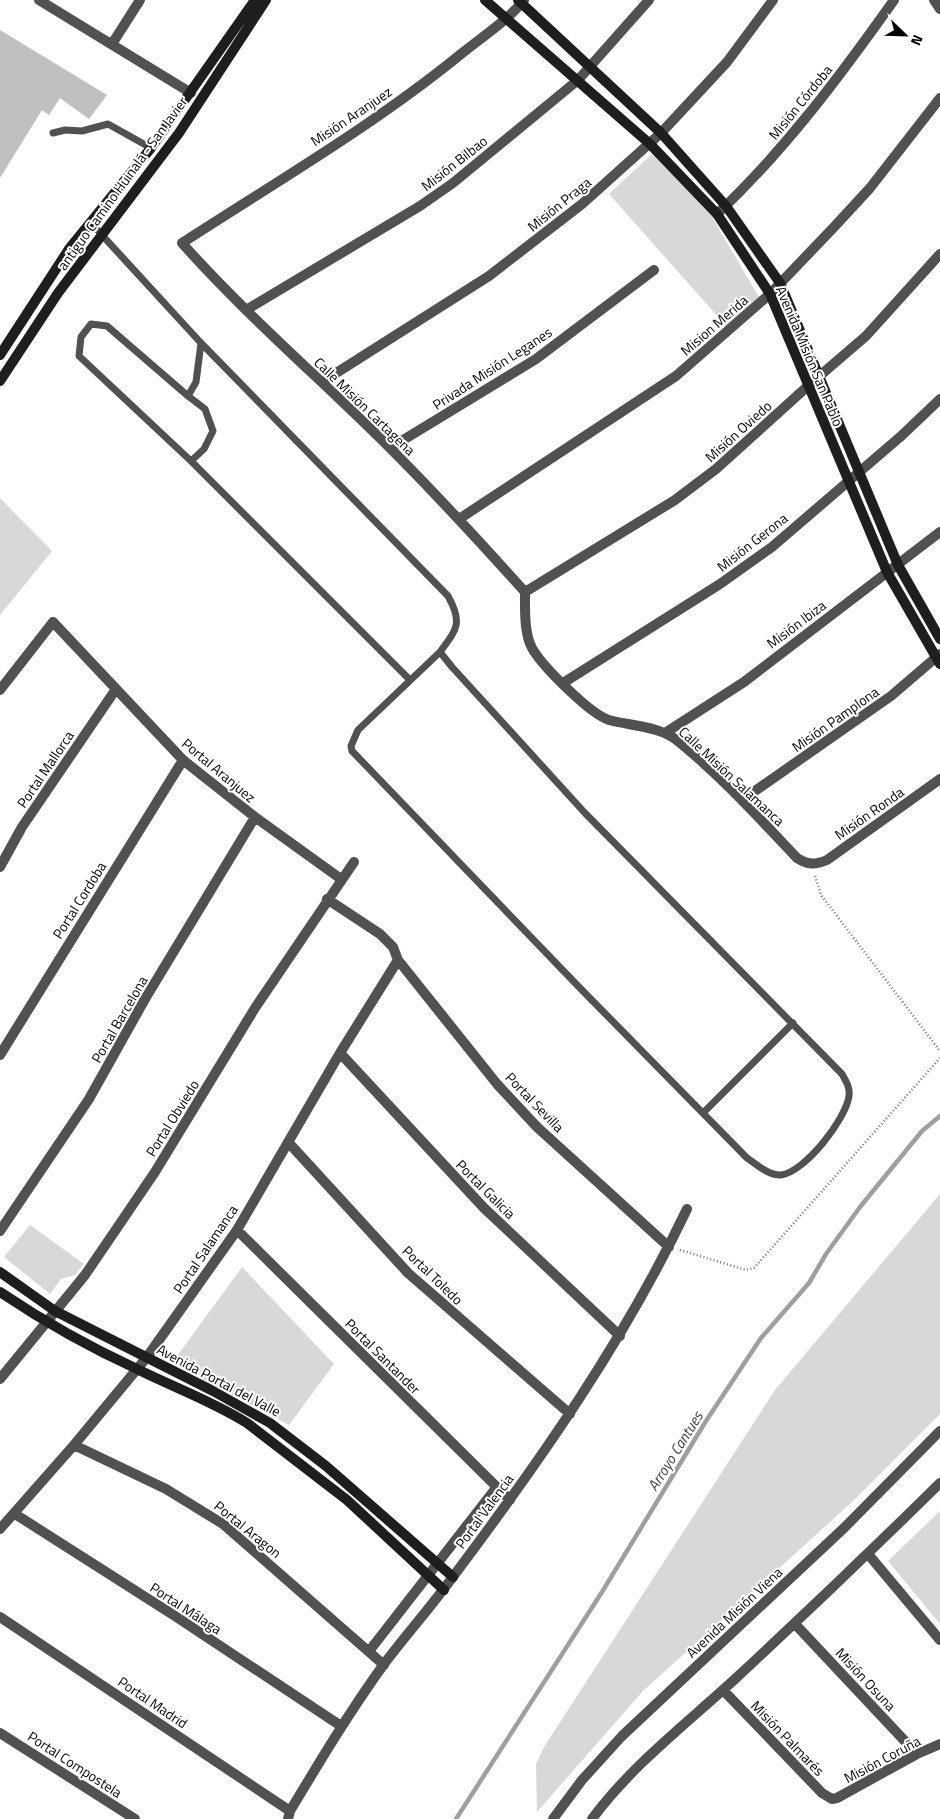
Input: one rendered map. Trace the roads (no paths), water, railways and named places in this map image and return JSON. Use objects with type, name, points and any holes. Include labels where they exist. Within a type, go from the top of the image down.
[{"type":"street","points":[[39,0],[191,93]]},
{"type":"street","points":[[112,44],[140,0]]},
{"type":"street","points":[[0,355],[90,222],[151,148],[255,0]]},
{"type":"street","name":"antiguo Camino Huinalá - San Javier","points":[[0,381],[58,292],[179,133],[266,0]]},
{"type":"street","name":"Avenida Misión San Pablo","points":[[485,0],[650,144],[717,214],[770,294],[887,572],[939,659]]},
{"type":"street","name":"Misión Bilbao","points":[[246,310],[420,206],[453,183],[578,80],[649,0]]},
{"type":"street","name":"Misión Praga","points":[[322,382],[489,276],[582,204],[661,133],[727,62],[773,0]]},
{"type":"street","name":"Misión Córdoba","points":[[717,214],[774,156],[816,106],[894,0]]},
{"type":"street","points":[[934,0],[940,9]]},
{"type":"street","name":"Avenida Misión San Pablo","points":[[521,1],[661,133],[726,206],[780,283],[898,565],[940,639]]},
{"type":"street","name":"Misión Aranjuez","points":[[182,243],[357,130],[433,77],[506,18],[521,1]]},
{"type":"street","name":"Mision Merida","points":[[459,519],[670,381],[770,294],[870,188],[940,98]]},
{"type":"street","name":"Calle Misión Cartagena","points":[[182,243],[246,310],[390,448],[459,519],[525,592]]},
{"type":"street","name":"Misión Oviedo","points":[[525,592],[675,500],[716,469],[808,385],[866,336],[940,254]]},
{"type":"street","name":"Privada Misión Leganes","points":[[390,448],[536,359],[654,270]]},
{"type":"street","name":"Misión Gerona","points":[[562,683],[720,584],[772,546],[849,482],[940,399]]},
{"type":"street","name":"Misión Ibiza","points":[[665,733],[744,682],[940,532]]},
{"type":"street","name":"Calle Misión Salamanca","points":[[525,592],[527,627],[532,649],[562,683],[600,716],[665,733],[677,740],[742,800],[797,858],[812,864]]},
{"type":"street","name":"Portal Aranjuez","points":[[0,690],[53,622],[182,760],[255,817],[341,879]]},
{"type":"street","name":"Misión Pamplona","points":[[742,800],[891,696],[939,659]]},
{"type":"street","name":"Portal Mallorca","points":[[0,867],[22,827],[116,689]]},
{"type":"street","name":"Portal Cordoba","points":[[0,1055],[182,760]]},
{"type":"street","name":"Misión Ronda","points":[[812,864],[827,860],[940,779]]},
{"type":"street","name":"Portal Barcelona","points":[[0,1231],[89,1099],[145,999],[255,817]]},
{"type":"street","name":"Portal Obviedo","points":[[0,1379],[84,1275],[155,1172],[255,1008],[327,899],[354,862]]},
{"type":"street","name":"Portal Sevilla","points":[[327,899],[380,934],[393,947],[398,960],[458,1038],[510,1098],[537,1126],[669,1246]]},
{"type":"street","name":"Portal Salamanca","points":[[0,1529],[74,1445],[147,1357],[236,1230],[340,1053],[398,960]]},
{"type":"street","name":"Portal Galicia","points":[[340,1053],[484,1208],[620,1336]]},
{"type":"street","name":"Portal Toledo","points":[[288,1142],[408,1273],[570,1414]]},
{"type":"street","name":"Portal Valencia","points":[[289,1815],[342,1726],[384,1665],[453,1578],[570,1414],[620,1336],[687,1209]]},
{"type":"street","name":"Portal Santander","points":[[236,1230],[510,1500]]},
{"type":"street","name":"Avenida Portal del Valle","points":[[0,1272],[55,1312],[258,1415],[288,1435],[453,1578]]},
{"type":"street","name":"Avenida Portal del Valle","points":[[0,1292],[46,1322],[136,1369],[230,1412],[259,1431],[348,1500],[444,1590]]},
{"type":"street","name":"Avenida Misión Viena","points":[[553,1819],[582,1780],[622,1736],[845,1528],[940,1431]]},
{"type":"street","name":"Portal Aragon","points":[[74,1445],[138,1475],[200,1508],[251,1547],[308,1599],[370,1650],[384,1665]]},
{"type":"street","points":[[592,1819],[607,1799],[655,1749],[795,1624],[940,1483]]},
{"type":"street","points":[[370,1650],[496,1488]]},
{"type":"street","name":"Portal Málaga","points":[[15,1514],[342,1726]]},
{"type":"street","points":[[868,1554],[940,1640]]},
{"type":"street","name":"Portal Madrid","points":[[0,1617],[289,1815]]},
{"type":"street","name":"Misión Osuna","points":[[795,1624],[917,1754]]},
{"type":"street","name":"Misión Palmarés","points":[[723,1690],[822,1793],[828,1798],[837,1798]]},
{"type":"street","name":"Portal Compostela","points":[[0,1733],[135,1819]]},
{"type":"street","name":"Misión Coruña","points":[[837,1798],[917,1754],[940,1744]]},
{"type":"lane","points":[[53,133],[65,130],[82,131],[108,124],[151,148]]},
{"type":"lane","points":[[90,222],[201,343],[448,596],[456,612],[455,631],[440,652],[358,730],[351,746],[352,751],[747,1158],[768,1172],[779,1175],[795,1171],[820,1146],[838,1122],[849,1096],[848,1084],[842,1074],[584,812],[440,652]]},
{"type":"lane","points":[[191,461],[204,449],[213,431],[205,409],[108,326],[91,324],[81,337],[79,356],[191,461],[410,680]]},
{"type":"lane","points":[[188,396],[196,382],[201,343]]},
{"type":"lane","points":[[703,1113],[792,1023]]},
{"type":"waterway","name":"Arroyo Cantues","points":[[456,1819],[602,1592],[706,1421],[761,1338],[809,1283],[826,1254],[860,1207],[922,1131],[940,1116]]}]
